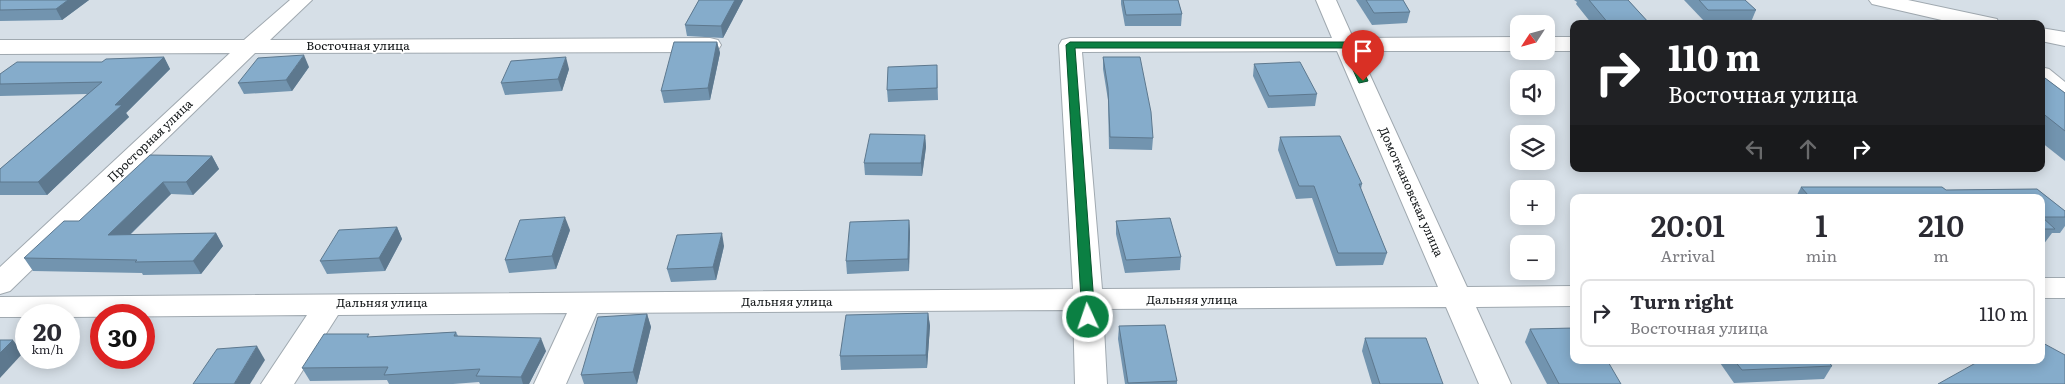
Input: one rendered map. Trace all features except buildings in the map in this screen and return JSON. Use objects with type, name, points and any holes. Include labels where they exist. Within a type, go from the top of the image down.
[{"type":"street","name":"Просторная улица","points":[[0,284],[250,46],[302,0]]},
{"type":"street","name":"Домоткановская улица","points":[[1326,0],[1495,384]]},
{"type":"street","points":[[1879,0],[1971,20]]},
{"type":"street","points":[[2045,35],[2065,39]]},
{"type":"street","name":"Восточная улица","points":[[0,47],[716,44]]},
{"type":"street","points":[[1090,384],[1088,300],[1070,45],[1510,44]]},
{"type":"street","points":[[1555,44],[1570,44]]},
{"type":"street","points":[[2045,77],[2065,94]]},
{"type":"street","points":[[2045,288],[2065,288]]},
{"type":"street","name":"Дальняя улица","points":[[0,307],[1570,296]]},
{"type":"street","points":[[550,384],[587,302]]},
{"type":"street","points":[[277,384],[330,304]]},
{"type":"route","points":[[1088,317],[1070,45],[1347,45],[1363,81]]}]
